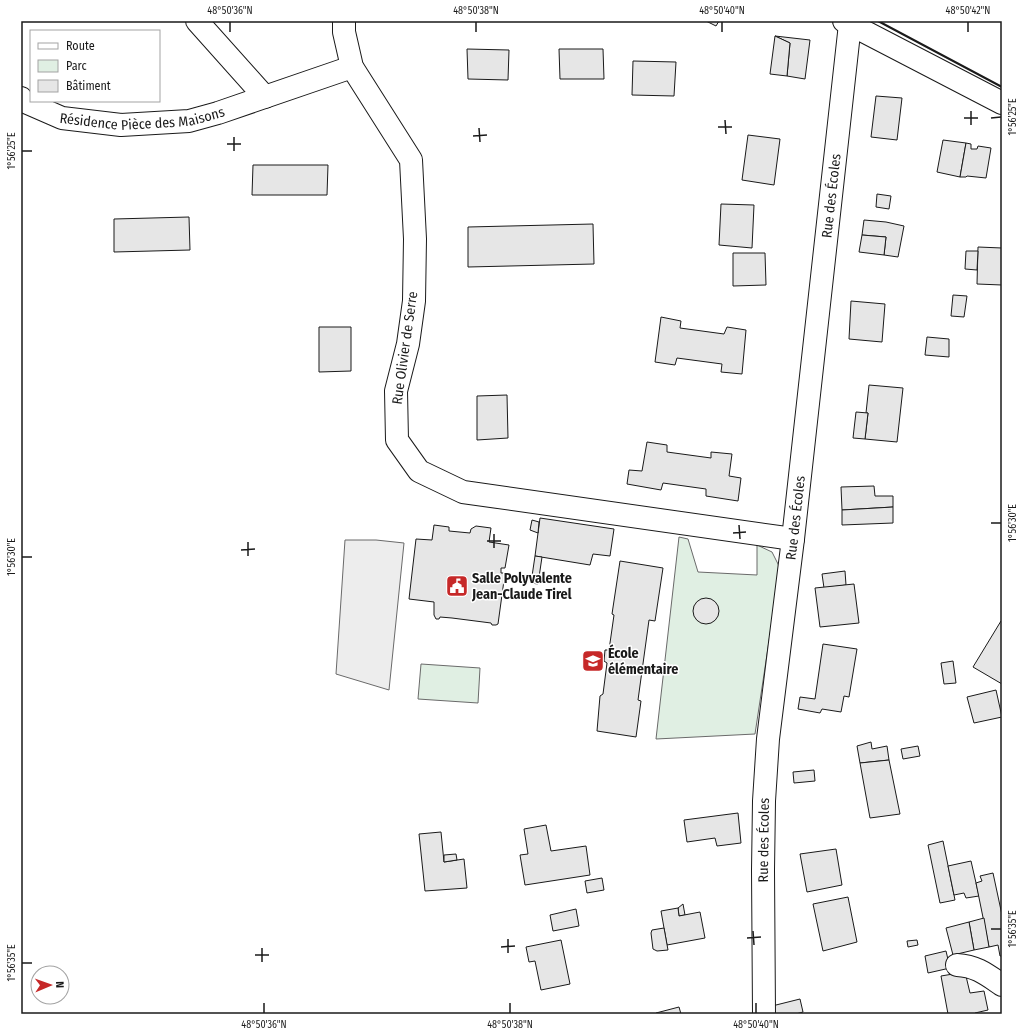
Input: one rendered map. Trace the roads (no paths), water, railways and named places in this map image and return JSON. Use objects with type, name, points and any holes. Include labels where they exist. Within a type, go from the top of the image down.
[{"type":"street","points":[[197,21],[265,97]]},
{"type":"street","name":"Rue Olivier de Serre","points":[[344,21],[344,32],[352,67],[411,160],[415,238],[414,301],[408,344],[396,391],[397,440],[419,471],[463,492],[793,539]]},
{"type":"street","points":[[847,22],[1002,103]]},
{"type":"street","name":"Rue des Écoles","points":[[764,1014],[764,801],[768,740],[793,539],[847,22]]},
{"type":"street","name":"Résidence Pièce des Maisons","points":[[21,98],[62,118],[121,125],[189,121],[218,113],[352,67]]},
{"type":"street","points":[[957,965],[969,966],[987,974],[1002,985]]},
{"type":"place","name":"Salle Polyvalente Jean-Claude Tirel","points":[[457,586]]},
{"type":"place","name":"École élémentaire","points":[[593,661]]}]
